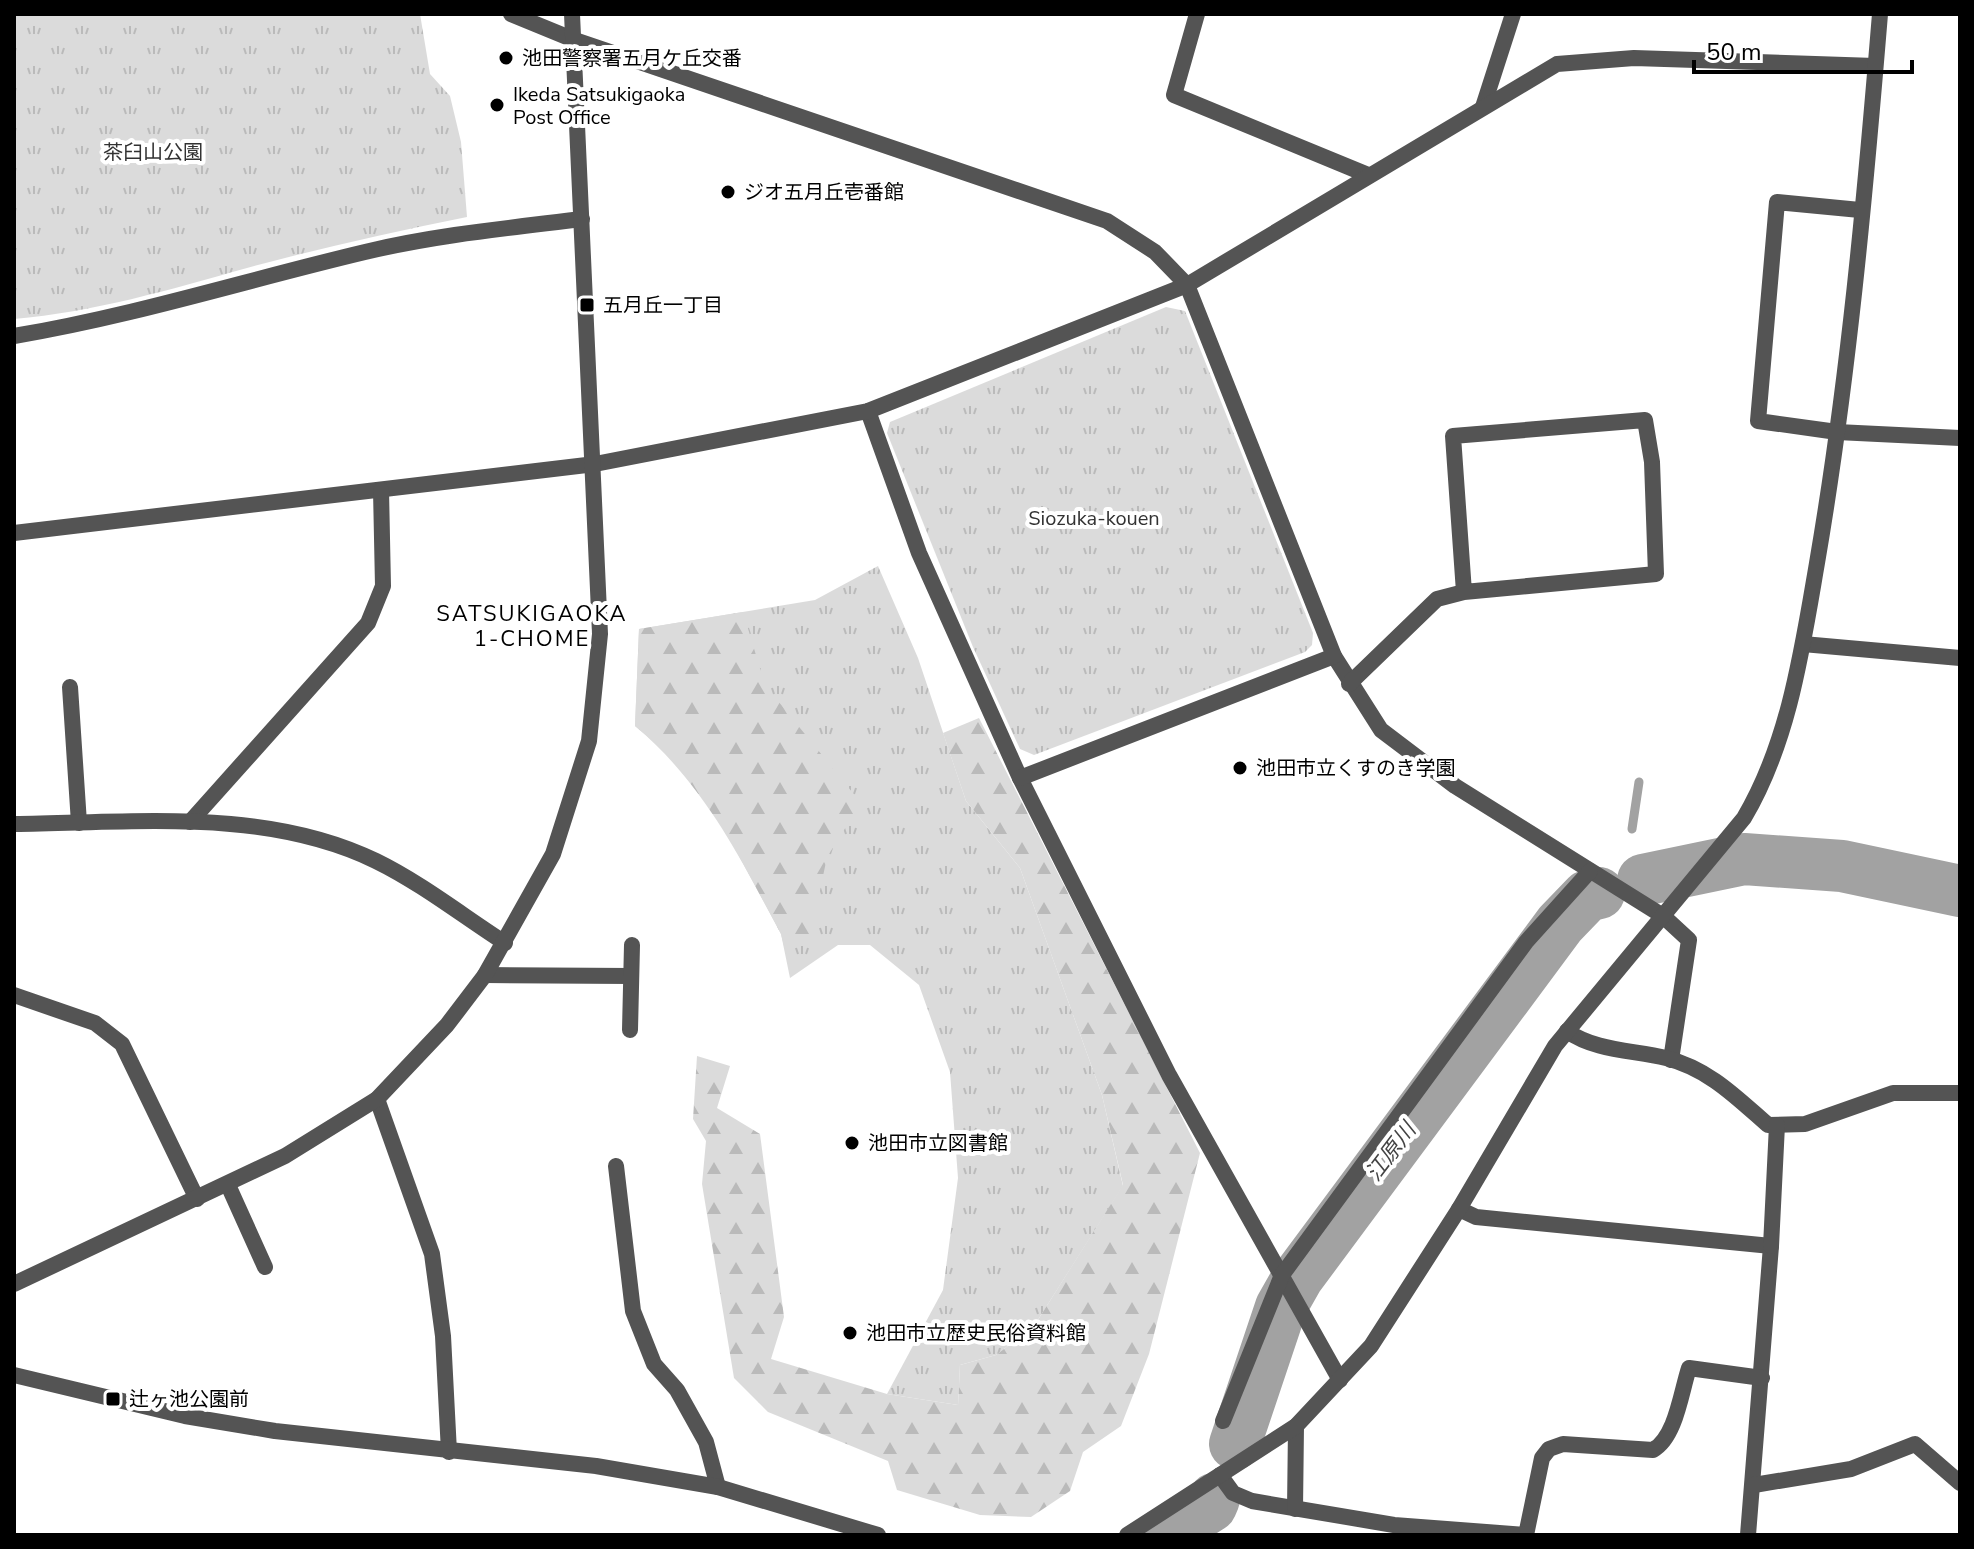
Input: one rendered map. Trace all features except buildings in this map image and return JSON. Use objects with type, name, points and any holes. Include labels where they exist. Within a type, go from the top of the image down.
[{"type":"street","points":[[511,14],[572,39],[1107,221],[1155,252],[1187,285],[1334,656],[1381,730],[1455,786],[1663,916],[1689,940],[1671,1060]]},
{"type":"street","points":[[14,1284],[285,1156],[377,1099],[447,1025],[485,975],[553,854],[589,741],[600,634],[595,464],[572,14]]},
{"type":"street","points":[[1197,14],[1174,95],[1368,175]]},
{"type":"street","points":[[1483,107],[1513,14]]},
{"type":"street","points":[[1127,1535],[1296,1426],[1371,1346],[1567,1031],[1744,818],[1764,784],[1803,644],[1837,432],[1880,14]]},
{"type":"street","points":[[14,533],[595,464],[868,411],[1187,285],[1557,64],[1634,58],[1875,66]]},
{"type":"street","points":[[1860,210],[1777,202],[1758,421],[1837,432],[1960,438]]},
{"type":"street","points":[[14,336],[100,322],[367,252],[470,232],[582,219]]},
{"type":"street","points":[[868,411],[919,553],[1020,778],[1169,1075],[1340,1380]]},
{"type":"street","points":[[1349,684],[1437,599],[1464,592],[1656,574],[1652,462],[1645,420],[1453,436],[1464,592]]},
{"type":"street","points":[[190,822],[368,623],[383,586],[381,490]]},
{"type":"street","points":[[1803,644],[1960,658]]},
{"type":"street","points":[[1020,778],[1334,656]]},
{"type":"street","points":[[70,687],[79,823]]},
{"type":"street","points":[[14,824],[190,822],[289,830],[376,861],[505,943]]},
{"type":"street","points":[[1223,1421],[1288,1286],[1526,942],[1590,871]]},
{"type":"street","points":[[630,1030],[632,945]]},
{"type":"street","points":[[485,975],[631,976]]},
{"type":"street","points":[[14,995],[95,1023],[122,1044],[197,1199]]},
{"type":"street","points":[[1567,1031],[1582,1042],[1671,1060],[1713,1077],[1768,1125],[1805,1124],[1893,1093],[1960,1093]]},
{"type":"street","points":[[377,1099],[432,1254],[443,1336],[449,1452]]},
{"type":"street","points":[[1748,1535],[1762,1378],[1777,1125]]},
{"type":"street","points":[[616,1166],[633,1311],[654,1364],[677,1390],[706,1442],[718,1487]]},
{"type":"street","points":[[228,1185],[265,1267]]},
{"type":"street","points":[[1459,1209],[1476,1217],[1599,1232],[1771,1246]]},
{"type":"street","points":[[1220,1475],[1233,1493],[1252,1501],[1394,1525],[1526,1535],[1542,1458],[1549,1449],[1563,1444],[1653,1450],[1663,1445],[1668,1434],[1689,1368],[1762,1378]]},
{"type":"street","points":[[14,1375],[185,1416],[449,1452],[596,1466],[718,1487],[878,1535]]},
{"type":"street","points":[[1295,1509],[1296,1426]]},
{"type":"street","points":[[1754,1485],[1851,1469],[1915,1444],[1960,1483]]},
{"type":"green space","name":"茶臼山公園","points":[[14,14],[420,14],[430,74],[450,96],[461,142],[467,217],[302,254],[131,299],[14,319]]},
{"type":"green space","name":"Siozuka-kouen","points":[[1166,307],[1185,311],[1313,633],[1312,645],[1305,652],[1034,755],[1020,749],[973,647],[887,433],[890,422]]},
{"type":"green space","points":[[878,566],[918,658],[966,801],[1020,868],[1102,1095],[1123,1186],[1034,1326],[996,1355],[960,1365],[958,1405],[887,1394],[943,1290],[958,1178],[950,1072],[919,985],[870,945],[838,945],[790,978],[781,934],[720,821],[667,753],[635,726],[639,629],[815,600]]},
{"type":"green space","points":[[743,612],[765,685],[861,803],[827,857],[809,943],[784,946],[766,905],[718,822],[681,772],[635,726],[639,629]]},
{"type":"green space","points":[[979,718],[1200,1153],[1149,1354],[1121,1426],[1083,1452],[1070,1491],[1031,1517],[980,1515],[897,1490],[888,1461],[768,1412],[734,1378],[702,1184],[706,1141],[693,1119],[697,1056],[730,1066],[717,1108],[760,1134],[784,1317],[771,1359],[887,1394],[958,1405],[960,1365],[996,1355],[1034,1326],[1123,1185],[1102,1095],[1020,868],[966,801],[943,733]]},
{"type":"waterway","points":[[1632,829],[1639,782]]},
{"type":"waterway","name":"江原川","points":[[1643,880],[1744,859],[1842,866],[1960,891]]},
{"type":"waterway","name":"江原川","points":[[1587,896],[1594,890]]},
{"type":"waterway","name":"江原川","points":[[1235,1444],[1281,1307],[1298,1277],[1560,924],[1587,896],[1599,893]]},
{"type":"waterway","name":"江原川","points":[[1165,1535],[1211,1506],[1214,1499]]},
{"type":"place","name":"池田警察署五月ケ丘交番","points":[[506,58]]},
{"type":"place","name":"Ikeda Satsukigaoka Post Office","points":[[497,105]]},
{"type":"place","name":"ジオ五月丘壱番館","points":[[728,192]]},
{"type":"place","name":"五月丘一丁目","points":[[587,305]]},
{"type":"place","name":"池田市立くすのき学園","points":[[1240,768]]},
{"type":"place","name":"池田市立図書館","points":[[852,1143]]},
{"type":"place","name":"池田市立歴史民俗資料館","points":[[850,1333]]},
{"type":"place","name":"辻ヶ池公園前","points":[[113,1399]]},
{"type":"district","name":"SATSUKIGAOKA 1-CHOME","points":[[532,626]]}]
